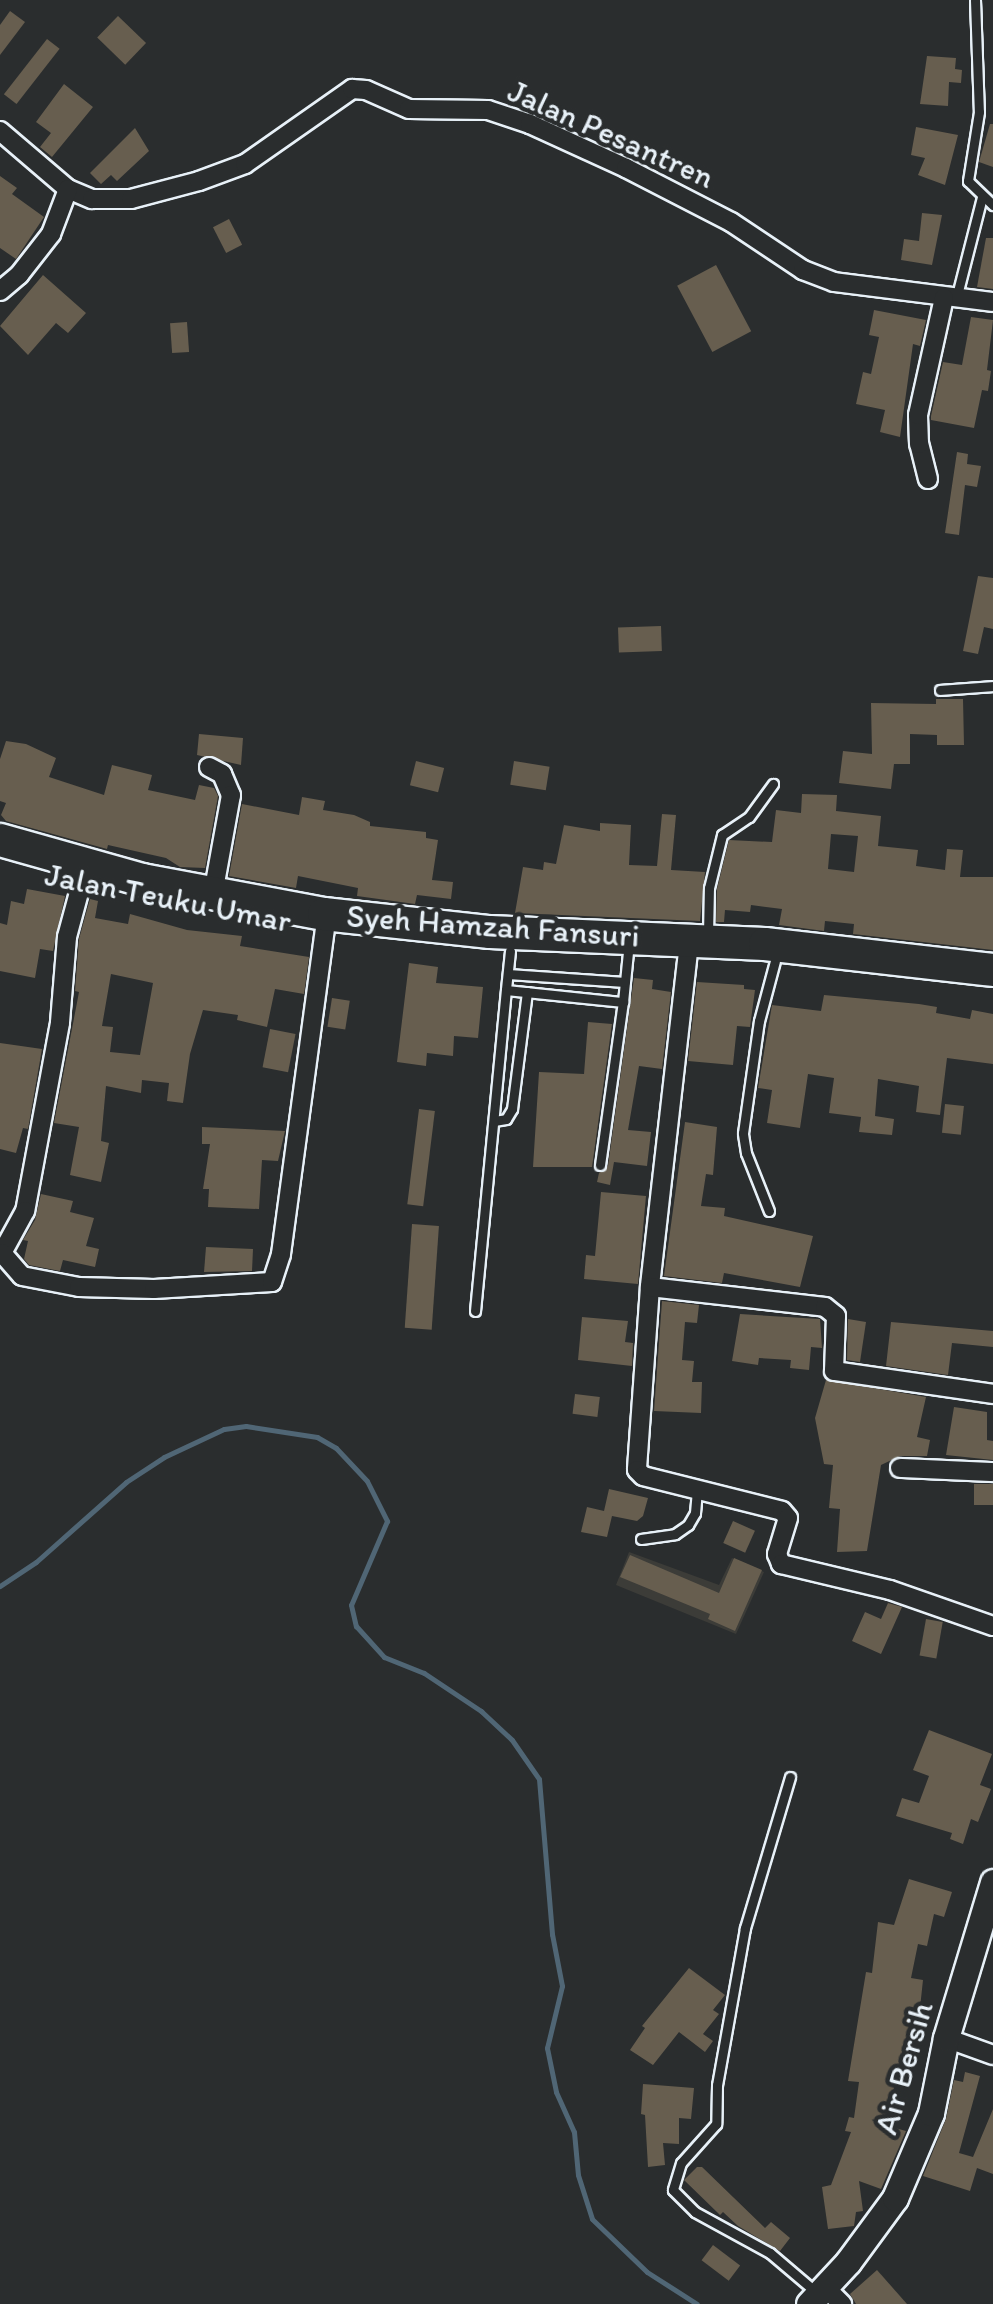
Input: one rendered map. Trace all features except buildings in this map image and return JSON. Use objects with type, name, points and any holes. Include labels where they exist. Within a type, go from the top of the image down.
[{"type":"highway","name":"Syeh Hamzah Fansuri","points":[[0,840],[214,894],[324,914],[472,930],[628,956]]},
{"type":"highway","name":"Jalan Teuku Umar","points":[[0,862],[81,885],[509,962],[628,956],[699,946],[775,961],[993,983]]},
{"type":"highway","points":[[699,946],[993,970]]},
{"type":"street","name":"Jalan Pesantren","points":[[0,132],[68,189],[92,199],[132,198],[199,182],[245,164],[352,89],[366,90],[409,108],[488,110],[530,124],[732,222],[803,270],[834,282],[993,302]]},
{"type":"street","points":[[0,291],[20,275],[51,234],[68,189]]},
{"type":"street","points":[[928,478],[919,444],[918,415],[950,298]]},
{"type":"street","points":[[209,767],[229,783],[231,795],[214,894]]},
{"type":"street","points":[[81,885],[67,936],[60,1023],[25,1210],[1,1253],[22,1276],[79,1287],[154,1289],[272,1282],[281,1254],[325,929]]},
{"type":"street","points":[[699,946],[650,1288],[637,1470],[643,1476],[786,1514],[777,1554],[781,1564],[890,1590],[993,1626]]},
{"type":"street","points":[[650,1288],[826,1306],[836,1316],[834,1371],[993,1394]]},
{"type":"street","points":[[900,1468],[993,1472]]},
{"type":"street","name":"Air Bersih","points":[[824,2298],[894,2198],[931,2113],[946,2038],[993,1882]]},
{"type":"street","points":[[946,2038],[993,2055]]},
{"type":"lane","points":[[975,0],[979,112],[968,181],[993,205]]},
{"type":"lane","points":[[950,298],[982,197]]},
{"type":"lane","points":[[940,690],[993,686]]},
{"type":"lane","points":[[699,946],[722,835],[749,817],[773,784]]},
{"type":"lane","points":[[600,1165],[628,956]]},
{"type":"lane","points":[[769,1211],[746,1153],[743,1134],[760,1021],[775,961]]},
{"type":"lane","points":[[475,1312],[509,962]]},
{"type":"lane","points":[[506,990],[623,1002]]},
{"type":"lane","points":[[494,1121],[506,1118],[512,1109],[527,992]]},
{"type":"lane","points":[[641,1540],[676,1534],[688,1526],[695,1513],[697,1490]]},
{"type":"lane","points":[[790,1777],[746,1928],[718,2085],[716,2124],[681,2163],[673,2190],[694,2212],[770,2252],[824,2298]]},
{"type":"shaded area","points":[[629,1552],[719,1585],[732,1558],[764,1572],[736,1634],[616,1585]]},
{"type":"waterway","points":[[0,1586],[36,1562],[126,1482],[164,1457],[224,1429],[246,1426],[317,1437],[336,1448],[367,1481],[387,1521],[351,1605],[356,1626],[384,1657],[424,1673],[481,1711],[512,1740],[539,1779],[552,1934],[562,1986],[547,2048],[556,2092],[574,2132],[578,2175],[592,2219],[647,2272],[697,2304]]}]
